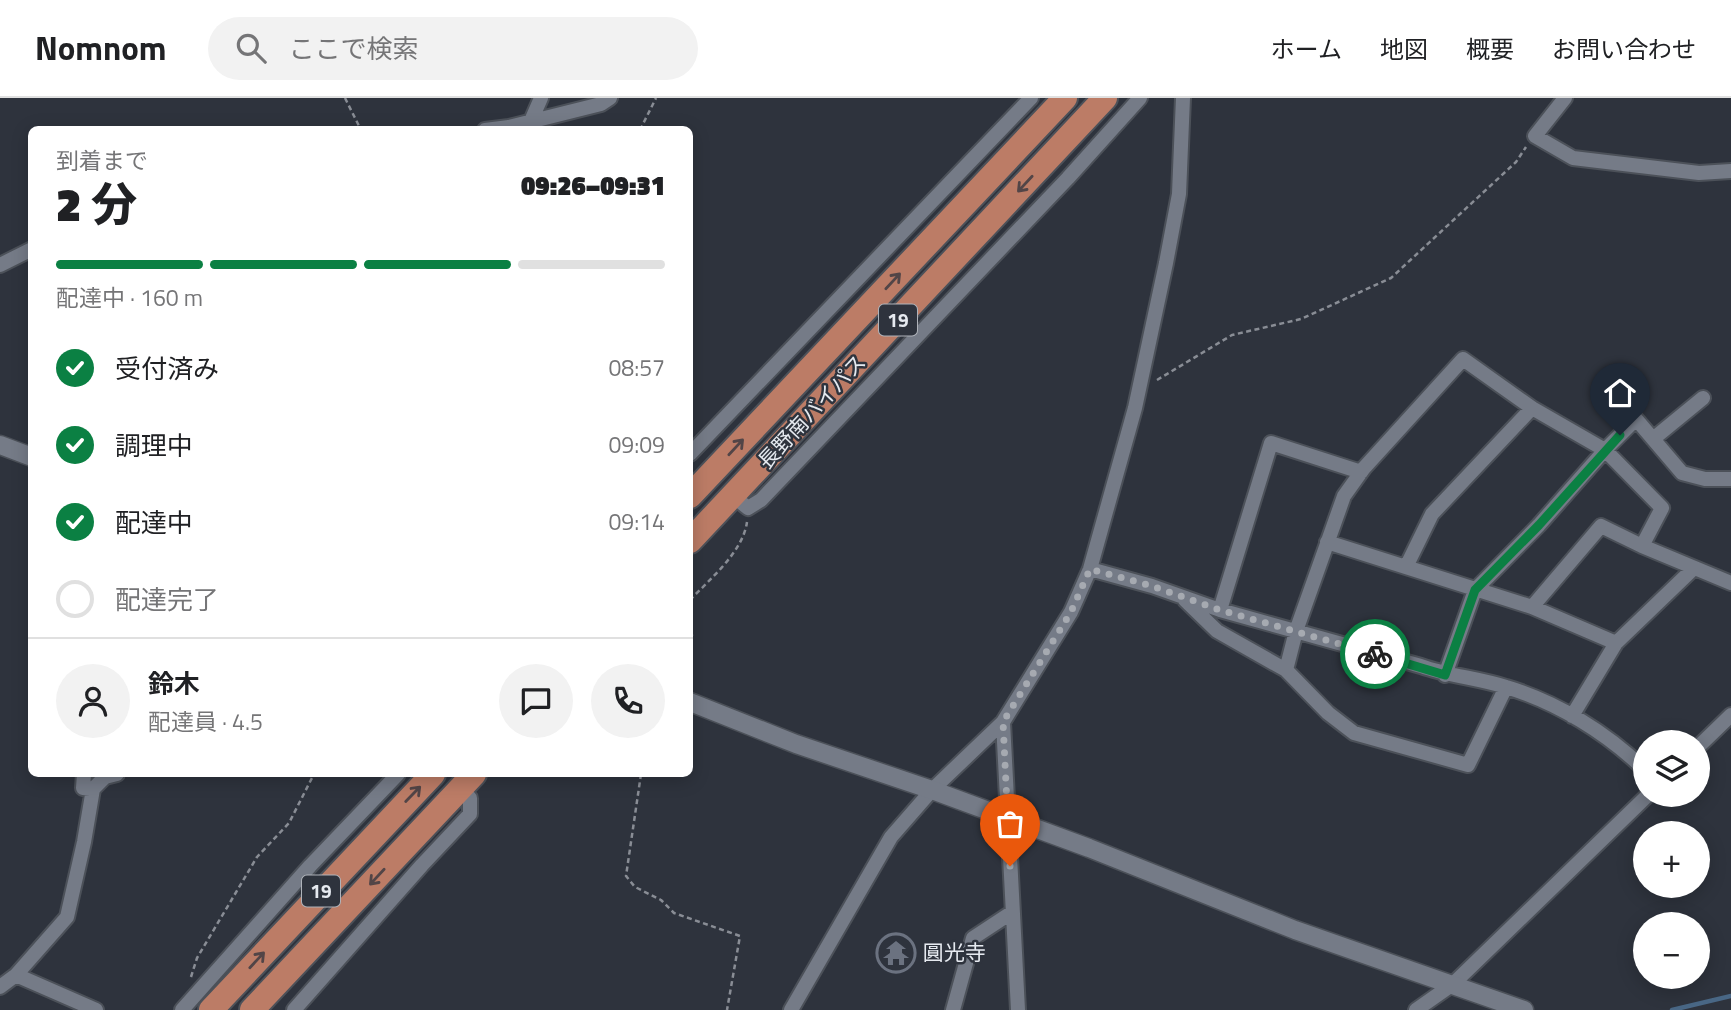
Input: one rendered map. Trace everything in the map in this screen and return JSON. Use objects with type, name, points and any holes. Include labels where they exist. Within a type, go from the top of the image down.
[{"type":"highway","name":"長野南バイパス","points":[[693,493],[1065,98]]},
{"type":"highway","name":"長野南バイパス","points":[[693,539],[741,502],[1105,98]]},
{"type":"highway","name":"19","points":[[211,1010],[430,777]]},
{"type":"highway","name":"19","points":[[252,1010],[467,781]]},
{"type":"street","points":[[531,121],[541,98]]},
{"type":"street","points":[[513,126],[601,104],[611,98]]},
{"type":"street","points":[[693,451],[1031,98]]},
{"type":"street","points":[[741,502],[761,500],[1068,178],[1140,98]]},
{"type":"street","points":[[791,1010],[891,837],[932,790],[1003,722],[1071,612],[1090,569],[1139,390],[1179,194],[1183,98]]},
{"type":"street","points":[[1564,98],[1535,135],[1573,158],[1699,173],[1731,171]]},
{"type":"street","points":[[1007,122],[1025,140]]},
{"type":"street","points":[[1048,160],[1068,178]]},
{"type":"street","points":[[0,265],[28,250]]},
{"type":"street","points":[[1286,670],[1296,631],[1344,496],[1361,472],[1463,359],[1532,408],[1605,450],[1662,508],[1642,546]]},
{"type":"street","points":[[1653,439],[1703,398]]},
{"type":"street","points":[[1406,567],[1432,514],[1532,408]]},
{"type":"street","points":[[1445,675],[1475,590],[1636,419],[1682,473],[1704,479],[1731,479]]},
{"type":"street","points":[[1220,610],[1271,443],[1361,472]]},
{"type":"street","points":[[0,445],[28,456]]},
{"type":"street","points":[[1532,607],[1601,526],[1731,583]]},
{"type":"street","points":[[1327,542],[1532,607],[1616,643]]},
{"type":"street","points":[[1572,716],[1616,643],[1694,568]]},
{"type":"street","points":[[1090,569],[1445,675],[1506,687],[1560,709],[1633,758]]},
{"type":"street","points":[[1182,597],[1217,631],[1286,670],[1328,713],[1354,733],[1468,765],[1506,687]]},
{"type":"street","points":[[693,703],[796,744],[932,790],[1089,848],[1294,930],[1524,1010]]},
{"type":"street","points":[[1710,735],[1731,715]]},
{"type":"street","points":[[1003,722],[1018,1010]]},
{"type":"street","points":[[84,777],[83,788],[93,789]]},
{"type":"street","points":[[0,987],[16,975],[66,917],[84,842],[93,789],[105,777]]},
{"type":"street","points":[[182,1010],[310,866],[395,777]]},
{"type":"street","points":[[294,1010],[470,814],[467,781]]},
{"type":"street","points":[[1416,1010],[1453,984],[1636,807]]},
{"type":"street","points":[[953,1010],[973,938],[1011,913]]},
{"type":"street","points":[[16,975],[96,1010]]},
{"type":"path","points":[[345,98],[359,126]]},
{"type":"path","points":[[642,126],[656,98]]},
{"type":"path","points":[[1139,390],[1232,335],[1301,319],[1391,278],[1516,162],[1535,135]]},
{"type":"path","points":[[693,597],[726,563],[746,530],[741,502]]},
{"type":"path","points":[[189,984],[197,958],[257,857],[289,823],[312,777]]},
{"type":"path","points":[[640,777],[626,876],[635,887],[660,900],[674,912],[740,936],[727,1010]]},
{"type":"waterway","points":[[1672,1010],[1731,996]]},
{"type":"way so far","points":[[1010,866],[1003,722],[1071,612],[1090,569],[1152,586],[1220,610],[1375,654]]},
{"type":"place","name":"圓光寺","points":[[896,953]]},
{"type":"route","points":[[1375,654],[1445,675],[1475,590],[1539,525],[1620,435]]}]
